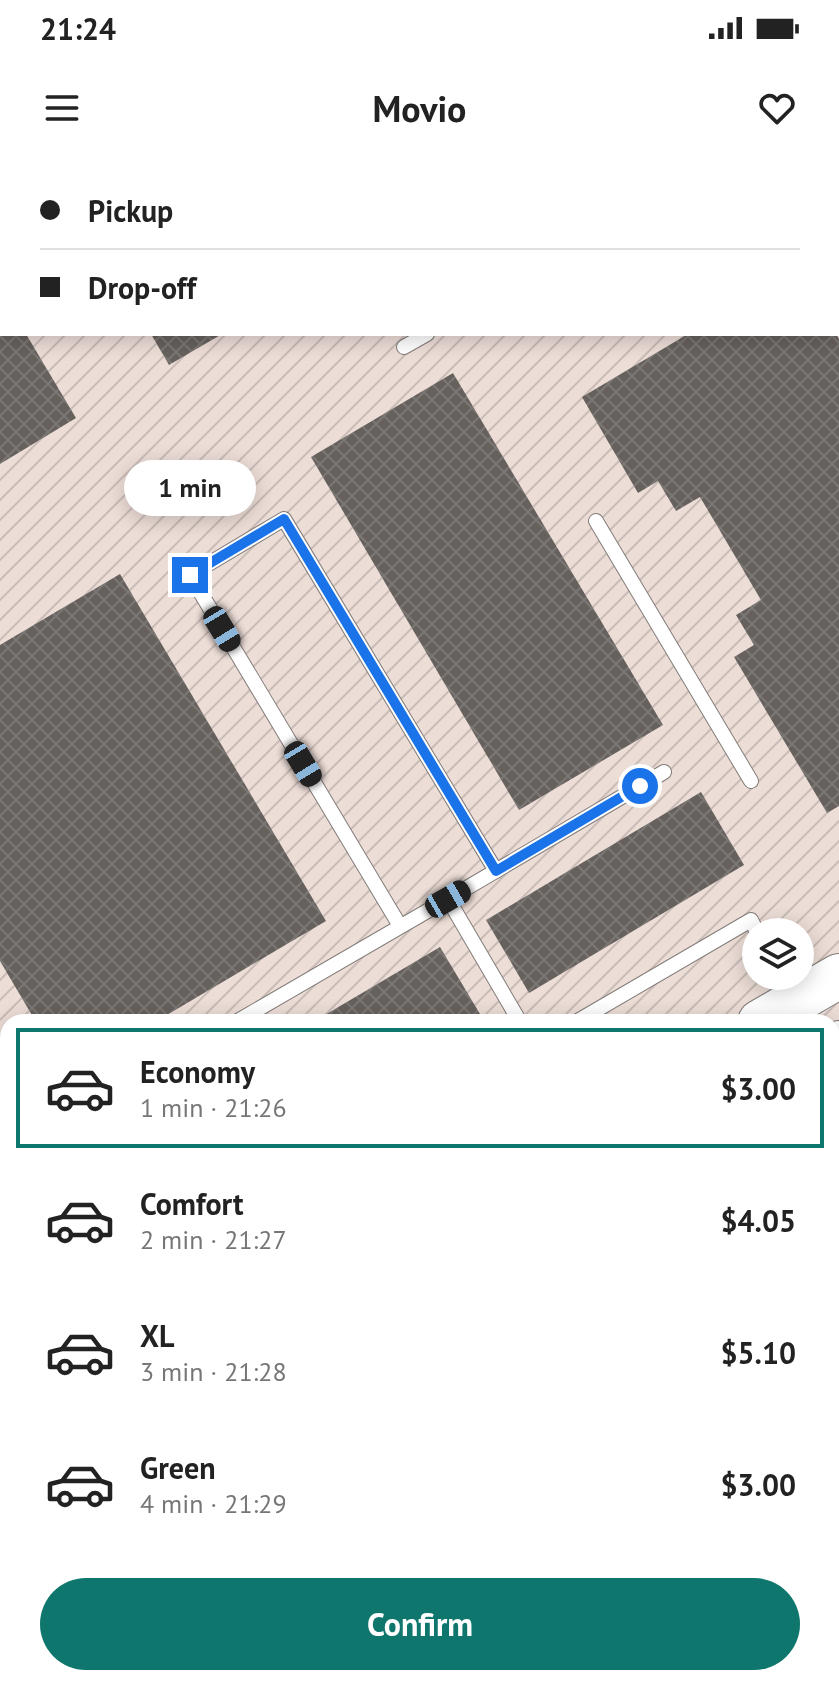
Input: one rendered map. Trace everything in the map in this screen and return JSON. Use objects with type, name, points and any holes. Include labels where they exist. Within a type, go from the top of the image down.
[{"type":"main road","points":[[781,1004],[839,976]]},
{"type":"lane","points":[[404,347],[423,336]]},
{"type":"lane","points":[[400,926],[190,575],[284,519],[496,871]]},
{"type":"lane","points":[[596,521],[751,781]]},
{"type":"lane","points":[[250,1014],[664,772]]},
{"type":"lane","points":[[448,899],[515,1014]]},
{"type":"lane","points":[[590,1014],[742,925]]},
{"type":"shaded area","points":[[0,336],[839,336],[839,1014],[0,1014]]},
{"type":"building","points":[[0,336],[27,336],[76,418],[0,464]]},
{"type":"building","points":[[152,336],[219,336],[169,365]]},
{"type":"building","points":[[685,336],[837,336],[839,806],[827,813],[734,657],[754,645],[736,615],[761,600],[700,497],[676,511],[658,481],[638,493],[582,397]]},
{"type":"building","points":[[453,373],[663,725],[519,810],[311,457]]},
{"type":"building","points":[[120,574],[326,921],[169,1014],[31,1014],[0,961],[0,645]]},
{"type":"building","points":[[701,792],[744,865],[529,993],[486,920]]},
{"type":"building","points":[[440,947],[480,1014],[327,1014]]},
{"type":"route","points":[[190,575],[284,519],[496,871],[640,786]]}]
